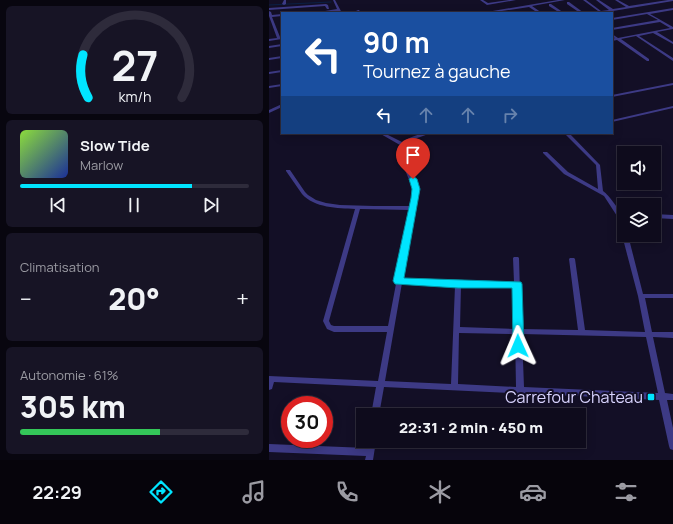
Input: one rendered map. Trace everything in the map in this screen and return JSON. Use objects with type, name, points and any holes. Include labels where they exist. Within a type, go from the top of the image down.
[{"type":"street","points":[[328,12],[339,11],[334,0]]},
{"type":"street","points":[[481,0],[487,4],[515,0],[524,7]]},
{"type":"street","points":[[535,0],[541,4]]},
{"type":"street","points":[[490,12],[564,0]]},
{"type":"street","points":[[584,0],[601,12],[673,0]]},
{"type":"street","points":[[597,0],[612,10]]},
{"type":"street","points":[[616,0],[628,7]]},
{"type":"street","points":[[635,0],[643,5]]},
{"type":"street","points":[[655,0],[659,2]]},
{"type":"street","points":[[568,3],[581,12]]},
{"type":"street","points":[[269,40],[280,39],[269,10],[279,9],[326,5],[328,8],[282,12],[279,12],[279,9]]},
{"type":"street","points":[[550,5],[560,12]]},
{"type":"street","points":[[530,6],[539,12]]},
{"type":"street","points":[[613,19],[673,9]]},
{"type":"street","points":[[665,10],[673,15]]},
{"type":"street","points":[[647,13],[673,28]]},
{"type":"street","points":[[271,17],[281,15]]},
{"type":"street","points":[[613,29],[660,20]]},
{"type":"street","points":[[613,40],[673,28]]},
{"type":"street","points":[[654,32],[673,44]]},
{"type":"street","points":[[636,35],[673,60]]},
{"type":"street","points":[[613,36],[648,60]]},
{"type":"street","points":[[665,39],[673,37]]},
{"type":"street","points":[[269,47],[281,45]]},
{"type":"street","points":[[269,59],[281,57]]},
{"type":"street","points":[[269,73],[281,71]]},
{"type":"street","points":[[613,96],[673,84]]},
{"type":"street","points":[[269,88],[281,85]]},
{"type":"street","points":[[269,112],[281,106]]},
{"type":"street","points":[[613,121],[673,107]]},
{"type":"street","points":[[383,134],[402,144]]},
{"type":"street","points":[[376,408],[416,189],[399,148],[402,144],[425,134]]},
{"type":"street","points":[[567,134],[598,165],[601,191]]},
{"type":"street","points":[[545,153],[566,173],[601,191],[617,209]]},
{"type":"street","points":[[288,171],[306,197],[311,200],[336,206],[358,208],[413,208]]},
{"type":"street","points":[[358,208],[326,321],[329,327],[333,329],[390,329]]},
{"type":"street","points":[[661,216],[673,217]]},
{"type":"street","points":[[627,242],[641,296],[673,446]]},
{"type":"street","points":[[516,258],[520,390]]},
{"type":"street","points":[[572,259],[582,333]]},
{"type":"street","points":[[399,281],[458,284],[517,284]]},
{"type":"street","points":[[454,387],[458,284]]},
{"type":"street","points":[[641,296],[673,296]]},
{"type":"street","points":[[457,330],[673,335]]},
{"type":"street","points":[[270,382],[380,384],[673,397]]},
{"type":"street","points":[[269,448],[369,456]]},
{"type":"waterway","points":[[269,5],[331,2]]},
{"type":"place","name":"Carrefour Chateau","points":[[651,397]]},
{"type":"route","points":[[413,179],[416,189],[415,198],[399,281],[458,284],[517,284],[518,346]]}]
